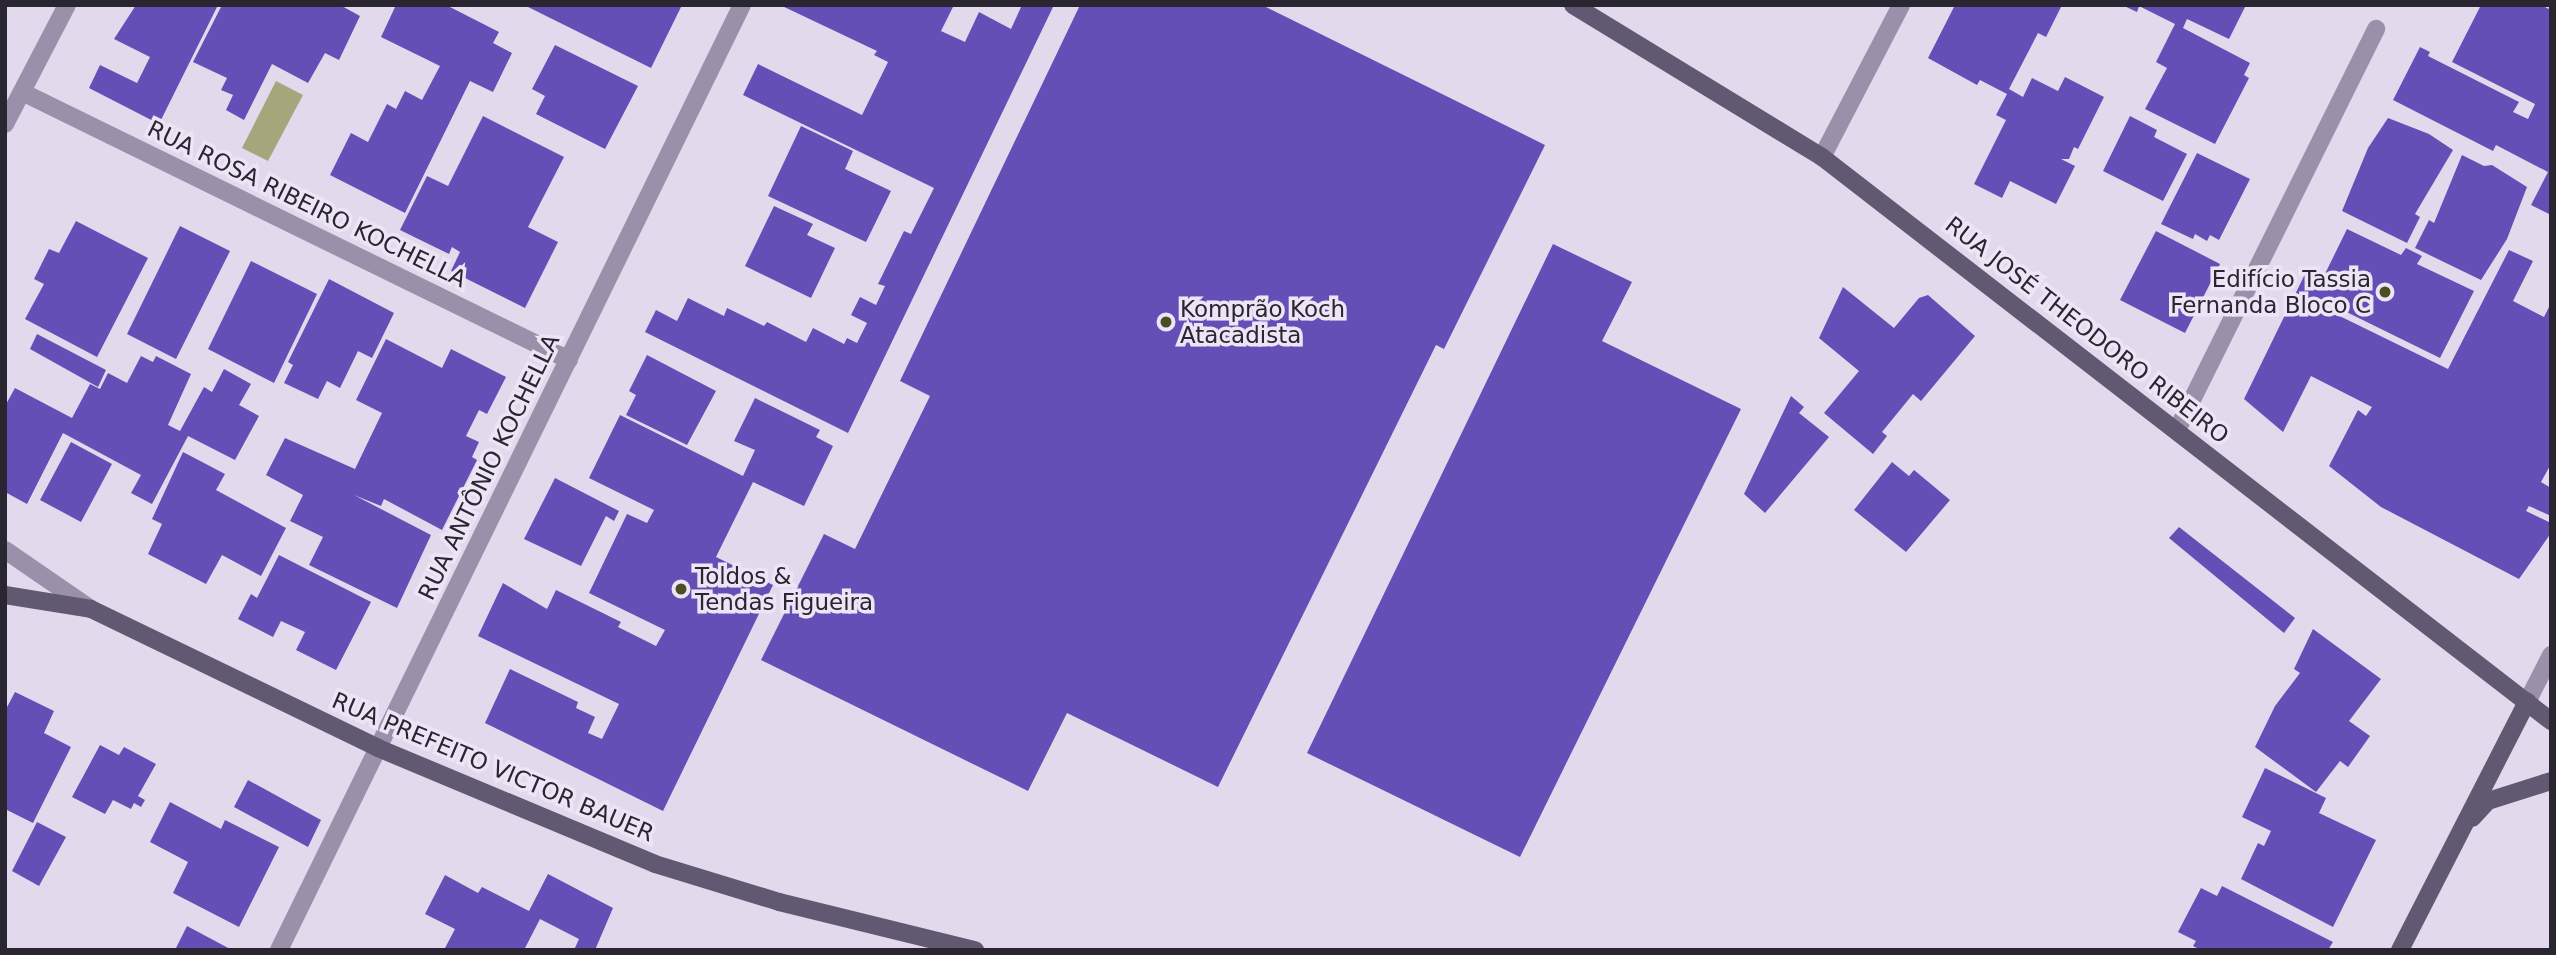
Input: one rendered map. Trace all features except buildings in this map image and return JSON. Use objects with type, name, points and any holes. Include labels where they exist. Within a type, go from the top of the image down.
[{"type":"main road","name":"RUA JOSÉ THEODORO RIBEIRO","points":[[1573,5],[1822,157],[2551,721]]},
{"type":"main road","name":"RUA PREFEITO VICTOR BAUER","points":[[5,595],[92,609],[378,748],[655,864],[779,902],[975,950]]},
{"type":"main road","points":[[2400,950],[2527,702]]},
{"type":"main road","points":[[2460,830],[2488,801],[2551,781]]},
{"type":"street","points":[[5,124],[67,5]]},
{"type":"street","name":"RUA ANTÔNIO KOCHELLA","points":[[279,950],[742,5]]},
{"type":"street","points":[[1822,157],[1901,5]]},
{"type":"street","points":[[2178,430],[2376,29]]},
{"type":"street","name":"RUA ROSA RIBEIRO KOCHELLA","points":[[22,92],[569,360]]},
{"type":"street","points":[[5,550],[92,609]]},
{"type":"street","points":[[2527,702],[2551,655]]},
{"type":"shaded area","points":[[276,81],[303,95],[268,161],[242,148]]},
{"type":"place","name":"Edifício Tassia Fernanda Bloco C","points":[[2385,292]]},
{"type":"place","name":"Komprão Koch Atacadista","points":[[1166,322]]},
{"type":"place","name":"Toldos & Tendas Figueira","points":[[681,589]]}]
